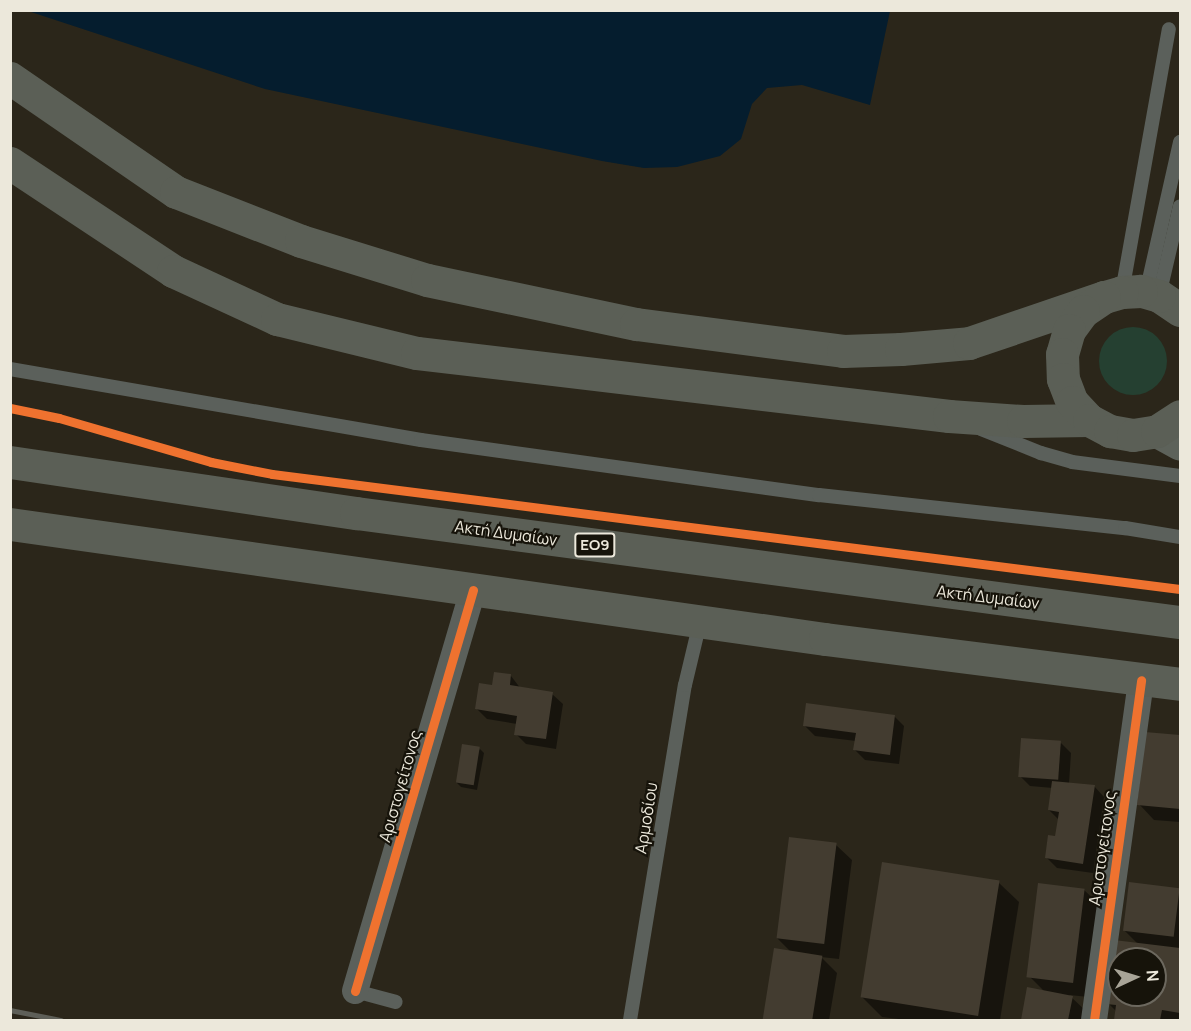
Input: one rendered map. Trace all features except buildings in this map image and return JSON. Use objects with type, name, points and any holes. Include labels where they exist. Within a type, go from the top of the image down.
[{"type":"main road","points":[[10,78],[176,192],[290,237],[427,280],[636,324],[843,351],[901,349],[969,343],[1153,300]]},
{"type":"main road","points":[[10,163],[173,271],[277,319],[417,353],[949,416],[1023,421],[1089,420]]},
{"type":"main road","points":[[1153,300],[1083,311],[1069,330],[1062,354],[1063,379],[1072,402],[1089,420],[1110,431],[1133,435],[1172,430]]},
{"type":"main road","name":"Ακτή Δυμαίων","points":[[10,462],[356,513],[1180,622]]},
{"type":"main road","points":[[10,524],[700,622],[1180,684]]},
{"type":"street","name":"Αριστογείτονος","points":[[355,991],[473,590]]},
{"type":"street","name":"Αριστογείτονος","points":[[1094,1020],[1141,680]]},
{"type":"lane","points":[[1153,300],[1169,29]]},
{"type":"lane","points":[[1153,300],[1180,142]]},
{"type":"lane","points":[[1153,300],[1180,206]]},
{"type":"lane","points":[[10,369],[421,440],[819,495],[1125,528],[1180,537]]},
{"type":"lane","points":[[949,416],[1041,453],[1072,462],[1180,476]]},
{"type":"lane","name":"Αρμοδίου","points":[[630,1020],[685,685],[700,622]]},
{"type":"lane","points":[[355,991],[396,1002]]},
{"type":"green space","points":[[1126,327],[1140,327],[1152,332],[1162,342],[1167,361],[1162,380],[1152,390],[1140,395],[1126,395],[1114,390],[1104,380],[1099,368],[1099,354],[1104,342],[1114,332]]},
{"type":"water","points":[[28,11],[890,11],[870,105],[802,85],[767,88],[752,104],[741,139],[720,156],[677,167],[644,168],[265,89]]},
{"type":"railway","points":[[10,1010],[61,1020]]},
{"type":"cycle path","points":[[10,408],[59,418],[211,462],[272,474],[1180,589]]},
{"type":"cycle path","points":[[355,991],[473,590]]},
{"type":"cycle path","points":[[1094,1020],[1141,680]]}]
